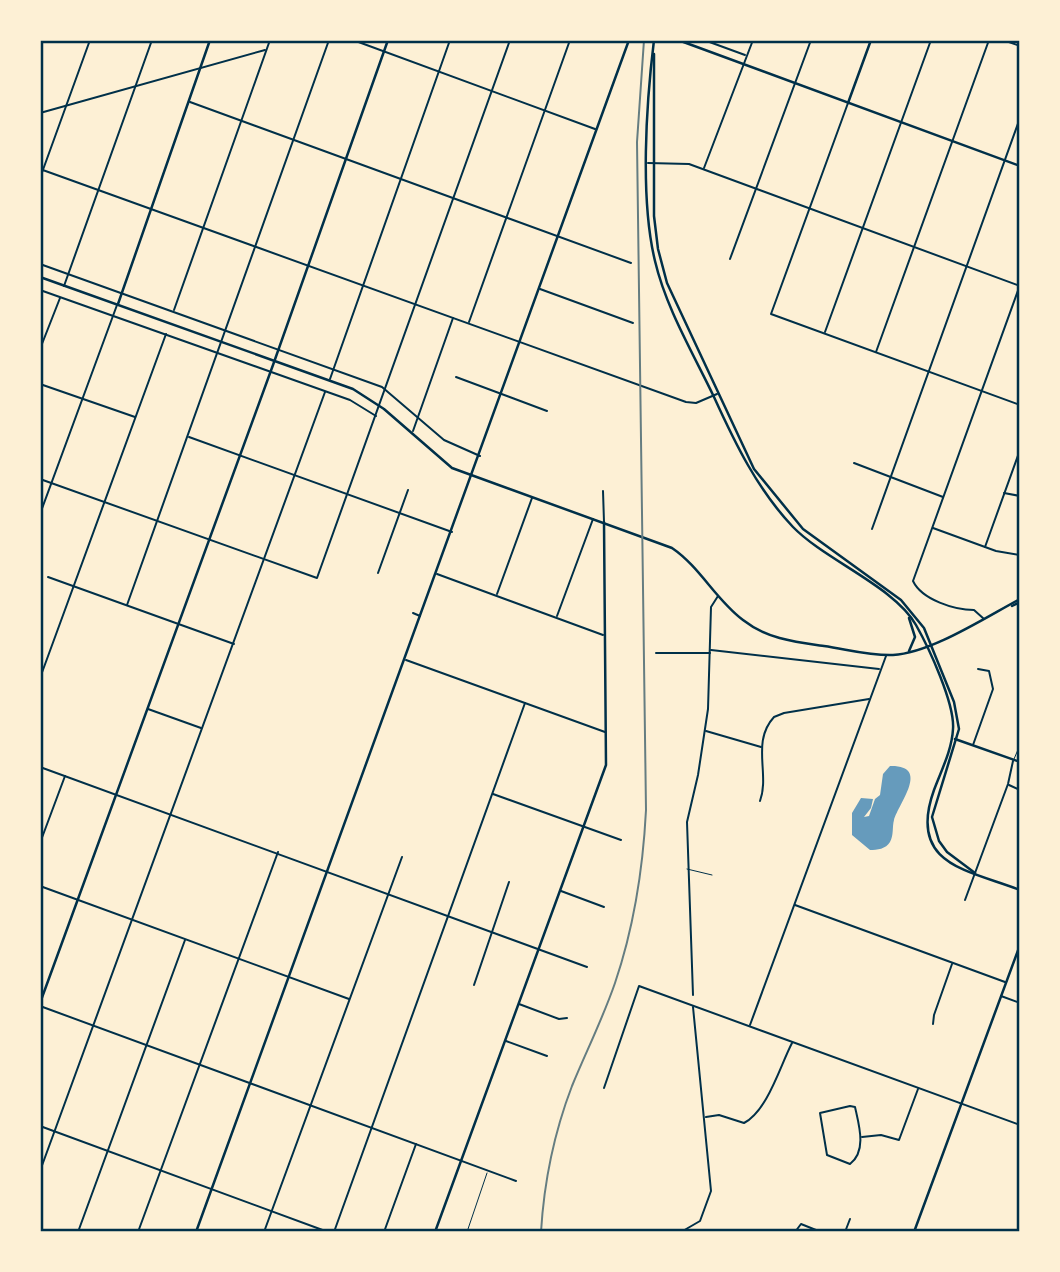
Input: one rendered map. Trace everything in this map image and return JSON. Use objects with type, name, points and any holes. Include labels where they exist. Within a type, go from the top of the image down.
[{"type":"street","points":[[40,178],[90,40]]},
{"type":"street","points":[[64,286],[152,40]]},
{"type":"street","points":[[40,514],[118,304],[210,40]]},
{"type":"street","points":[[174,311],[270,40]]},
{"type":"street","points":[[127,606],[329,40]]},
{"type":"street","points":[[353,40],[596,130]]},
{"type":"street","points":[[388,40],[241,455],[40,1005],[516,1181]]},
{"type":"street","points":[[330,380],[450,40]]},
{"type":"street","points":[[40,479],[317,578],[510,40]]},
{"type":"street","points":[[469,322],[570,40]]},
{"type":"street","points":[[196,1232],[473,476],[629,40]]},
{"type":"street","points":[[654,40],[655,234],[662,267],[746,465],[790,524],[895,603],[916,624],[952,716],[952,739],[929,804],[928,831],[944,859],[967,874],[975,873]]},
{"type":"street","points":[[654,40],[648,163],[649,220],[655,262],[671,307],[754,468],[795,522],[901,600],[919,618],[954,702],[959,729],[934,805],[932,817],[939,841],[947,852],[975,873],[1020,890]]},
{"type":"street","points":[[678,40],[1020,166]]},
{"type":"street","points":[[704,40],[746,55]]},
{"type":"street","points":[[704,169],[753,40]]},
{"type":"street","points":[[730,259],[811,40]]},
{"type":"street","points":[[871,40],[771,314],[1020,405]]},
{"type":"street","points":[[825,334],[931,40]]},
{"type":"street","points":[[876,352],[989,40]]},
{"type":"street","points":[[1003,40],[1020,46]]},
{"type":"street","points":[[40,113],[267,50]]},
{"type":"street","points":[[188,102],[631,263]]},
{"type":"street","points":[[872,529],[1020,118]]},
{"type":"street","points":[[648,163],[689,164],[1020,286],[913,581],[916,587],[953,609],[976,611],[985,620]]},
{"type":"street","points":[[42,169],[689,403],[715,395]]},
{"type":"street","points":[[40,264],[279,349],[385,391],[452,446],[480,456]]},
{"type":"street","points":[[40,277],[330,380],[380,406],[446,465],[671,548],[688,561],[741,619],[770,636],[791,642],[886,655],[925,645],[985,620],[1020,601]]},
{"type":"street","points":[[539,289],[633,323]]},
{"type":"street","points":[[40,290],[361,405],[376,417]]},
{"type":"street","points":[[40,349],[60,297]]},
{"type":"street","points":[[412,434],[454,317]]},
{"type":"street","points":[[40,678],[166,334]]},
{"type":"street","points":[[456,377],[547,411]]},
{"type":"street","points":[[40,384],[135,417]]},
{"type":"street","points":[[40,1171],[326,392]]},
{"type":"street","points":[[188,436],[452,532]]},
{"type":"street","points":[[985,548],[1020,450]]},
{"type":"street","points":[[854,463],[943,497]]},
{"type":"street","points":[[379,573],[408,490]]},
{"type":"street","points":[[435,1232],[606,765],[603,491]]},
{"type":"street","points":[[1004,493],[1020,496]]},
{"type":"street","points":[[497,596],[533,497]]},
{"type":"street","points":[[557,618],[593,519]]},
{"type":"street","points":[[932,528],[985,548],[1020,555]]},
{"type":"street","points":[[436,574],[604,635]]},
{"type":"street","points":[[48,577],[233,644]]},
{"type":"street","points":[[693,996],[687,821],[705,730],[711,607],[718,595]]},
{"type":"street","points":[[895,603],[912,625],[915,640],[909,651]]},
{"type":"street","points":[[413,613],[421,616]]},
{"type":"street","points":[[656,653],[710,652],[880,669]]},
{"type":"street","points":[[750,1026],[886,655]]},
{"type":"street","points":[[405,660],[606,733]]},
{"type":"street","points":[[973,746],[994,684],[989,671],[978,669]]},
{"type":"street","points":[[760,801],[764,790],[761,747],[770,721],[777,715],[870,699]]},
{"type":"street","points":[[334,1232],[525,703]]},
{"type":"street","points":[[148,709],[202,729]]},
{"type":"street","points":[[705,730],[761,747]]},
{"type":"street","points":[[952,739],[1020,762]]},
{"type":"street","points":[[965,900],[1008,785],[1014,760]]},
{"type":"street","points":[[40,767],[278,851],[587,967]]},
{"type":"street","points":[[40,843],[65,775]]},
{"type":"street","points":[[1008,785],[1020,790]]},
{"type":"street","points":[[492,794],[621,840]]},
{"type":"street","points":[[138,1232],[278,851]]},
{"type":"street","points":[[264,1232],[402,857]]},
{"type":"street","points":[[474,985],[509,882]]},
{"type":"street","points":[[40,886],[350,1000]]},
{"type":"street","points":[[559,891],[604,907]]},
{"type":"street","points":[[794,905],[1005,982]]},
{"type":"street","points":[[78,1232],[186,939]]},
{"type":"street","points":[[914,1232],[1020,945]]},
{"type":"street","points":[[933,1024],[933,1015],[952,963]]},
{"type":"street","points":[[604,1088],[639,985],[1020,1125]]},
{"type":"street","points":[[1000,996],[1020,1003]]},
{"type":"street","points":[[518,1004],[559,1019],[567,1018]]},
{"type":"street","points":[[681,1232],[700,1221],[709,1201],[705,1117],[693,1006]]},
{"type":"street","points":[[505,1040],[547,1056]]},
{"type":"street","points":[[705,1117],[719,1115],[744,1123],[754,1116],[776,1081],[793,1042]]},
{"type":"street","points":[[861,1138],[881,1135],[899,1140],[918,1088]]},
{"type":"street","points":[[854,1106],[861,1138],[852,1163],[829,1156],[821,1111],[854,1106]]},
{"type":"street","points":[[40,1126],[328,1232]]},
{"type":"street","points":[[384,1232],[416,1144]]},
{"type":"street","points":[[845,1232],[850,1219]]},
{"type":"street","points":[[795,1232],[799,1225],[821,1232]]},
{"type":"lane","points":[[1014,760],[1020,745]]},
{"type":"lane","points":[[687,869],[712,874]]},
{"type":"lane","points":[[467,1232],[488,1171]]},
{"type":"water","points":[[890,766],[902,767],[909,772],[911,778],[894,820],[890,842],[884,848],[870,850],[852,835],[852,813],[861,798],[873,799],[871,808],[864,817],[869,816],[875,799],[880,795],[883,774]]},
{"type":"railway","points":[[541,1232],[547,1176],[560,1122],[622,962],[640,876],[645,832],[637,142],[644,40]]}]
